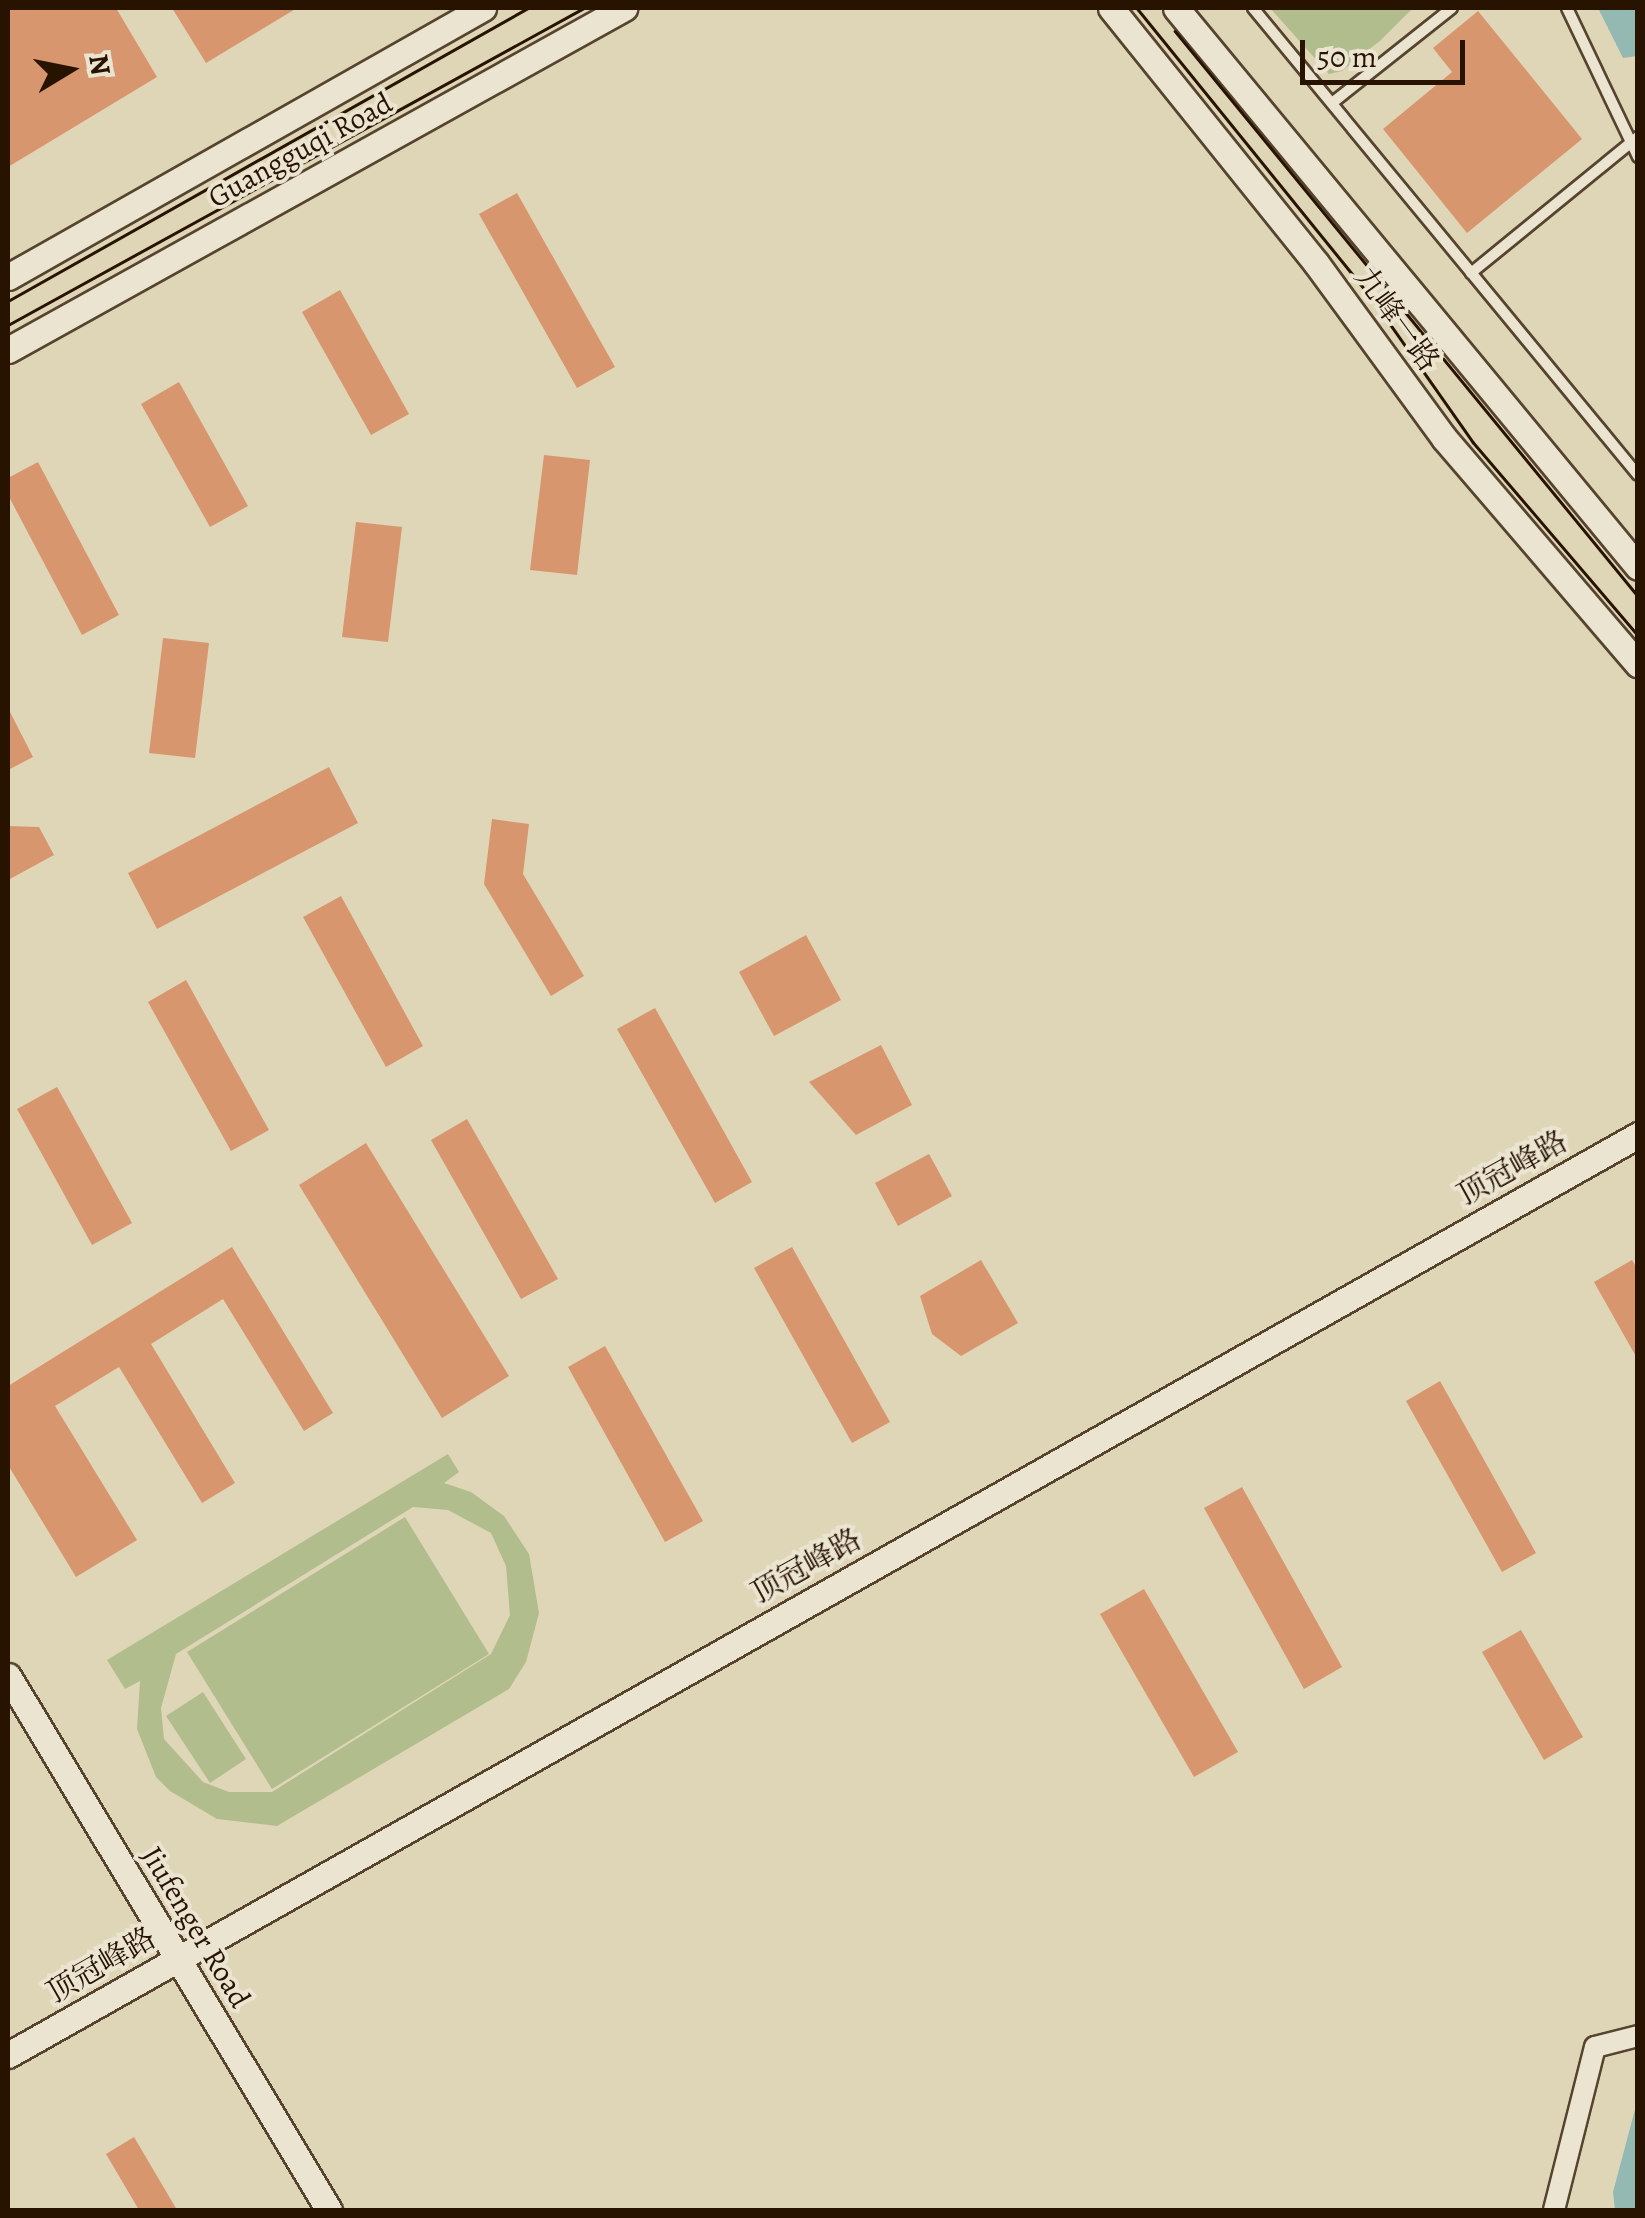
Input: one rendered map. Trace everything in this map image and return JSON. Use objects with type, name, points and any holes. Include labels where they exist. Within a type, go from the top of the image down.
[{"type":"street","name":"Guangguqi Road","points":[[8,278],[482,8]]},
{"type":"street","name":"Guangguqi Road","points":[[8,350],[624,8]]},
{"type":"street","name":"九峰一路","points":[[1111,8],[1316,263],[1444,438],[1638,664]]},
{"type":"street","name":"九峰一路","points":[[1176,8],[1638,567]]},
{"type":"street","name":"顶冠峰路","points":[[8,2056],[1638,1134]]},
{"type":"street","name":"Jiufenger Road","points":[[8,1676],[329,2210]]},
{"type":"street","points":[[1554,2210],[1595,2047],[1638,2036]]},
{"type":"lane","points":[[1253,8],[1638,475]]},
{"type":"lane","points":[[1332,103],[1436,12],[1452,8]]},
{"type":"lane","points":[[1567,8],[1634,140],[1638,156]]},
{"type":"lane","points":[[1471,273],[1634,140]]},
{"type":"green space","points":[[1270,8],[1413,8],[1342,71],[1329,74]]},
{"type":"green space","points":[[448,1454],[459,1472],[444,1483],[471,1492],[504,1516],[529,1554],[539,1613],[526,1662],[509,1689],[277,1826],[217,1819],[170,1791],[156,1777],[137,1729],[140,1681],[125,1689],[107,1660]],"holes":[[[413,1507],[448,1510],[491,1533],[506,1566],[510,1615],[491,1654],[272,1792],[229,1792],[203,1782],[164,1739],[161,1708],[176,1654]]]},
{"type":"green space","points":[[405,1517],[489,1654],[272,1789],[187,1652]]},
{"type":"green space","points":[[203,1692],[246,1759],[210,1783],[166,1716]]},
{"type":"water","points":[[1598,8],[1637,8],[1637,56],[1623,58]]},
{"type":"water","points":[[1637,2102],[1637,2210],[1615,2210],[1613,2192]]},
{"type":"building","points":[[8,8],[116,8],[157,77],[8,167]]},
{"type":"building","points":[[172,8],[297,8],[206,63]]},
{"type":"building","points":[[1478,11],[1582,139],[1467,233],[1383,129],[1452,72],[1433,48]]},
{"type":"building","points":[[517,193],[615,367],[577,388],[479,214]]},
{"type":"building","points":[[340,290],[409,414],[371,435],[302,312]]},
{"type":"building","points":[[179,382],[248,506],[210,527],[141,404]]},
{"type":"building","points":[[544,455],[590,460],[577,575],[530,570]]},
{"type":"building","points":[[38,462],[119,615],[82,635],[8,495],[8,478]]},
{"type":"building","points":[[356,522],[402,527],[388,642],[342,637]]},
{"type":"building","points":[[163,638],[209,643],[195,758],[149,753]]},
{"type":"building","points":[[8,708],[33,757],[8,770]]},
{"type":"building","points":[[329,767],[358,823],[157,929],[128,873]]},
{"type":"building","points":[[492,819],[529,824],[523,874],[584,976],[551,996],[484,884]]},
{"type":"building","points":[[8,826],[39,827],[54,855],[8,880]]},
{"type":"building","points":[[341,896],[423,1046],[386,1067],[303,917]]},
{"type":"building","points":[[806,935],[841,1000],[774,1036],[739,972]]},
{"type":"building","points":[[186,980],[269,1130],[231,1151],[148,1002]]},
{"type":"building","points":[[655,1008],[752,1182],[715,1203],[617,1029]]},
{"type":"building","points":[[881,1045],[912,1105],[856,1135],[809,1082]]},
{"type":"building","points":[[57,1087],[132,1223],[92,1245],[17,1109]]},
{"type":"building","points":[[467,1119],[558,1279],[521,1299],[431,1140]]},
{"type":"building","points":[[366,1143],[509,1376],[442,1418],[299,1185]]},
{"type":"building","points":[[929,1154],[952,1196],[898,1226],[875,1183]]},
{"type":"building","points":[[232,1247],[333,1413],[304,1431],[223,1299],[151,1344],[235,1483],[202,1503],[119,1367],[55,1406],[137,1540],[76,1577],[8,1465],[8,1386]]},
{"type":"building","points":[[792,1247],[890,1422],[852,1443],[754,1268]]},
{"type":"building","points":[[981,1260],[1018,1323],[961,1356],[932,1334],[920,1296]]},
{"type":"building","points":[[1632,1260],[1638,1270],[1638,1360],[1594,1282]]},
{"type":"building","points":[[605,1346],[703,1521],[665,1542],[568,1367]]},
{"type":"building","points":[[1440,1381],[1536,1553],[1502,1572],[1406,1401]]},
{"type":"building","points":[[1242,1487],[1342,1667],[1304,1689],[1204,1508]]},
{"type":"building","points":[[1144,1589],[1238,1752],[1194,1777],[1100,1614]]},
{"type":"building","points":[[1521,1630],[1583,1737],[1544,1760],[1482,1652]]},
{"type":"building","points":[[134,2137],[177,2210],[139,2210],[106,2154]]},
{"type":"tram line","points":[[8,301],[528,8]]},
{"type":"tram line","points":[[8,325],[584,8]]},
{"type":"tram line","points":[[1137,8],[1374,301],[1473,442],[1638,635]]},
{"type":"tram line","points":[[1175,31],[1638,596]]}]
